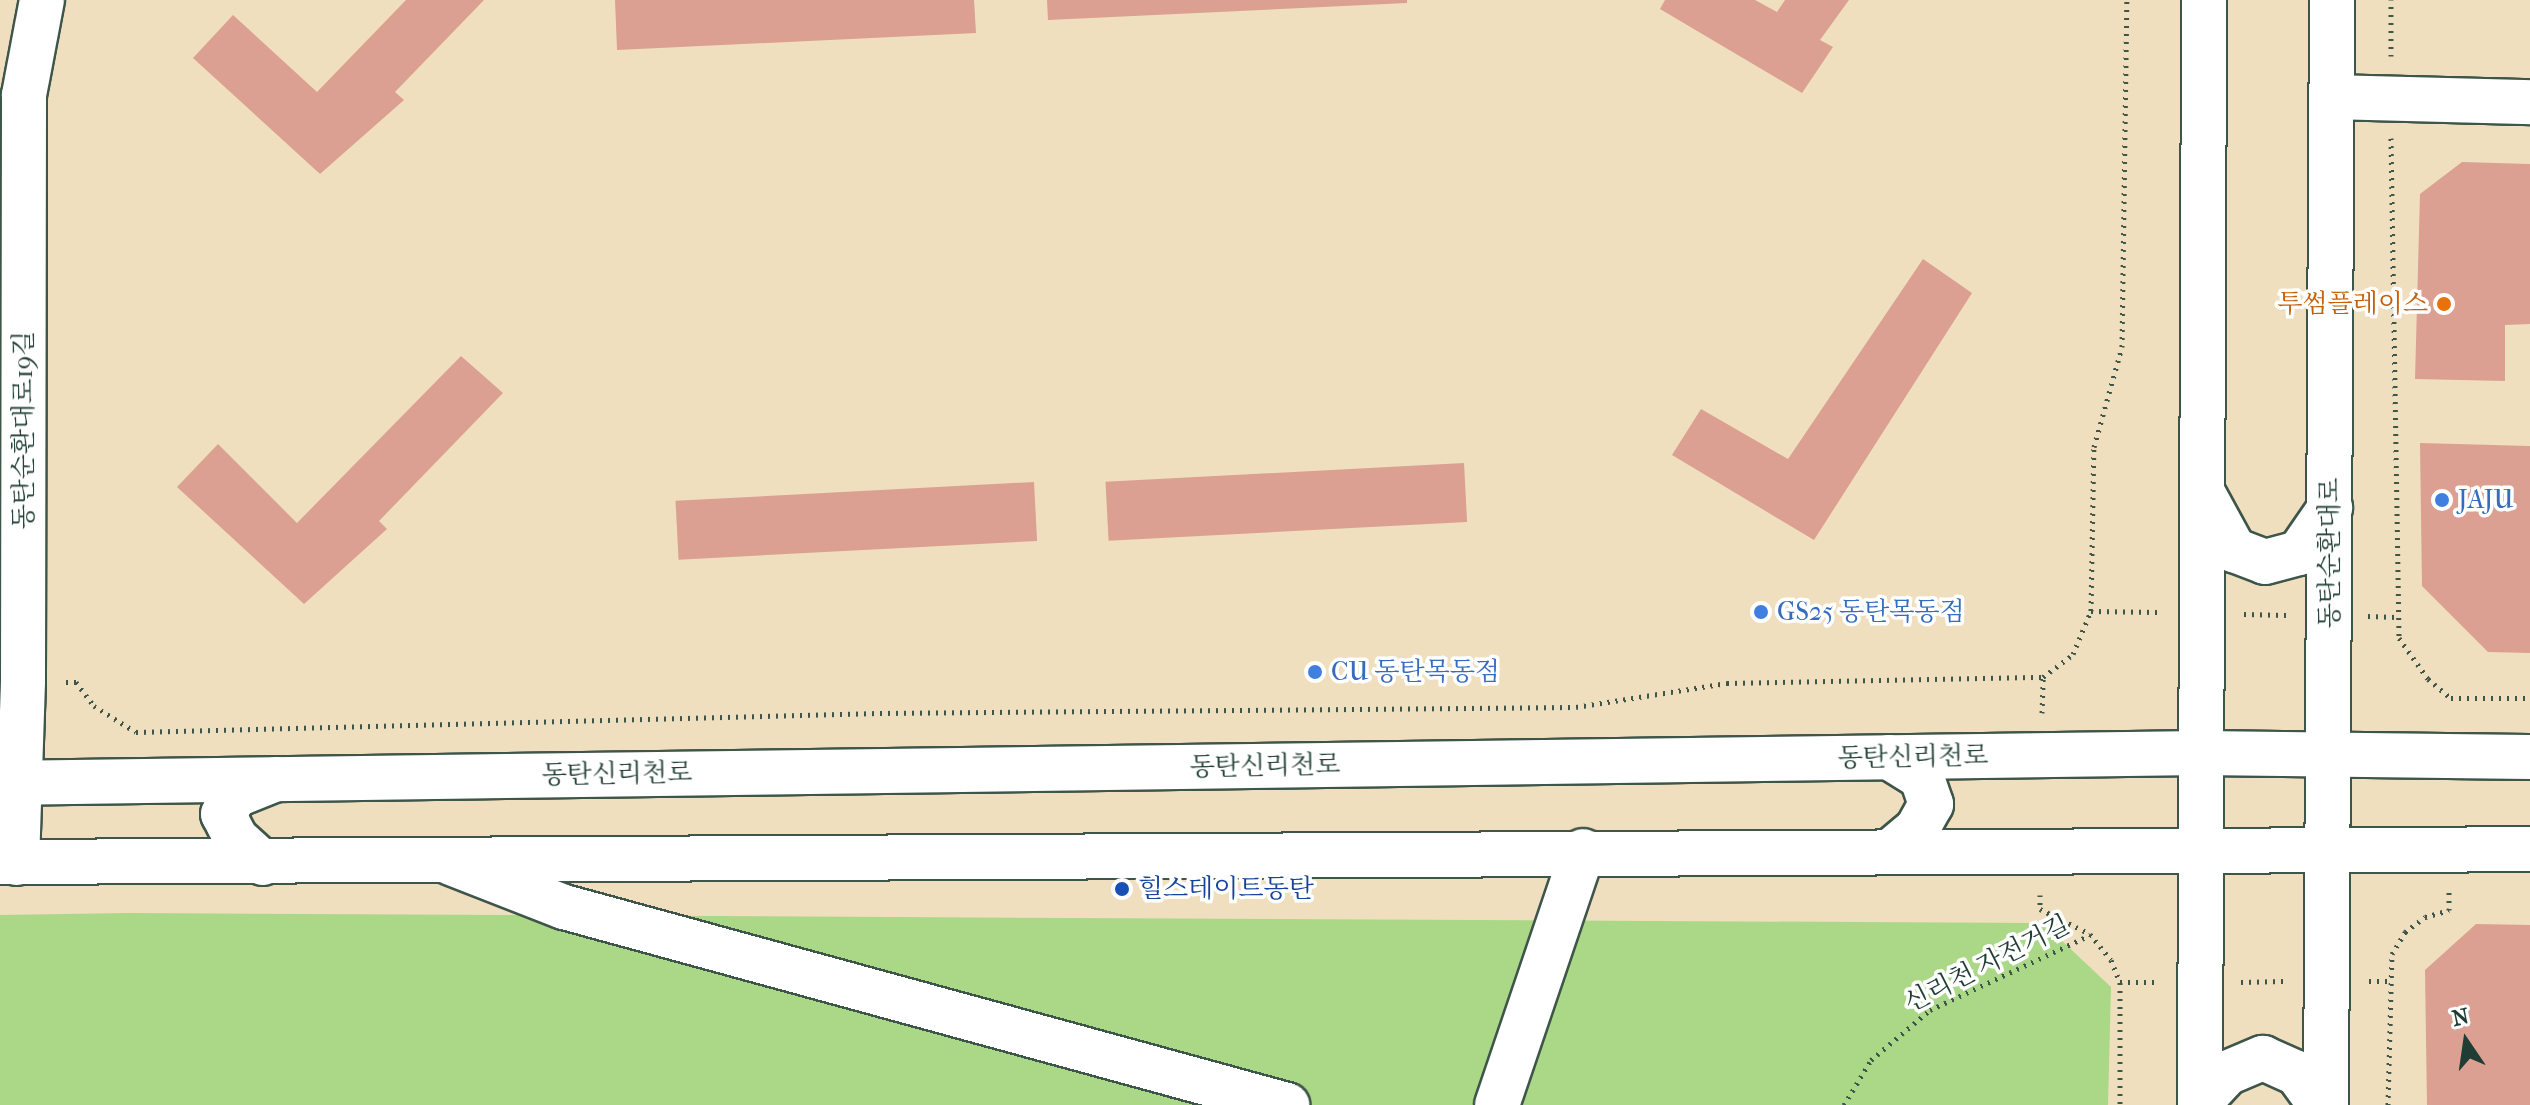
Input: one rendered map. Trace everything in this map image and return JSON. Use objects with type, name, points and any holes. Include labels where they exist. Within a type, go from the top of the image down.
[{"type":"main road","name":"동탄순환대로19길","points":[[9,862],[9,783],[23,681],[24,95],[42,0]]},
{"type":"main road","points":[[2200,1103],[2204,0]]},
{"type":"main road","name":"동탄순환대로","points":[[2326,1105],[2332,0]]},
{"type":"main road","points":[[2333,97],[2530,102]]},
{"type":"main road","points":[[2202,493],[2234,550],[2265,562],[2299,553],[2330,508]]},
{"type":"main road","name":"동탄신리천로","points":[[9,783],[2201,753],[2530,757]]},
{"type":"main road","points":[[1889,757],[1922,778],[1931,804],[1917,829],[1890,852]]},
{"type":"main road","points":[[263,863],[236,839],[223,814],[236,795],[278,779]]},
{"type":"main road","points":[[9,862],[451,863],[1583,851],[2530,849]]},
{"type":"main road","points":[[1497,1105],[1583,851]]},
{"type":"main road","points":[[451,863],[564,907],[1287,1105]]},
{"type":"main road","points":[[2200,1103],[2227,1073],[2263,1058],[2297,1073],[2320,1105]]},
{"type":"path","points":[[76,682],[94,706],[136,732],[880,713],[1576,707],[1727,683],[2043,677],[2073,654],[2091,611],[2094,447],[2122,347],[2127,0]]},
{"type":"path","points":[[2391,0],[2399,638],[2428,679],[2451,698],[2530,698]]},
{"type":"path","points":[[2040,909],[2090,934],[2111,960],[2120,982],[2120,1105]]},
{"type":"path","points":[[2388,1105],[2392,954],[2405,932],[2425,917],[2449,910]]},
{"type":"path","name":"신리천 자전거길","points":[[1844,1105],[1871,1060],[1930,1010],[2090,934]]},
{"type":"path","points":[[2120,982],[2389,981]]},
{"type":"green space","points":[[129,913],[2043,923],[2111,987],[2108,1105],[0,1105],[0,915]]},
{"type":"building","points":[[406,0],[484,0],[395,92],[404,100],[320,174],[193,58],[233,15],[317,92]]},
{"type":"building","points":[[615,0],[974,0],[976,33],[617,50]]},
{"type":"building","points":[[1047,0],[1407,0],[1407,3],[1048,20]]},
{"type":"building","points":[[1665,0],[1755,0],[1777,12],[1785,0],[1849,0],[1820,40],[1833,47],[1802,93],[1660,9]]},
{"type":"building","points":[[2462,162],[2530,164],[2530,324],[2505,325],[2505,381],[2415,379],[2420,194]]},
{"type":"building","points":[[1923,259],[1972,293],[1814,540],[1672,455],[1701,409],[1788,459]]},
{"type":"building","points":[[461,356],[503,393],[379,521],[387,529],[304,604],[177,487],[218,444],[297,523]]},
{"type":"building","points":[[2420,443],[2530,446],[2530,653],[2488,652],[2422,586]]},
{"type":"building","points":[[1464,463],[1467,522],[1109,541],[1105,482]]},
{"type":"building","points":[[1034,482],[1037,541],[679,560],[675,501]]},
{"type":"building","points":[[2476,924],[2530,925],[2530,1105],[2427,1105],[2425,970]]},
{"type":"place","name":"투썸플레이스","points":[[2444,304]]},
{"type":"place","name":"JAJU","points":[[2442,500]]},
{"type":"place","name":"GS25 동탄목동점","points":[[1761,612]]},
{"type":"place","name":"CU 동탄목동점","points":[[1315,672]]},
{"type":"place","name":"힐스테이트동탄","points":[[1122,889]]}]
